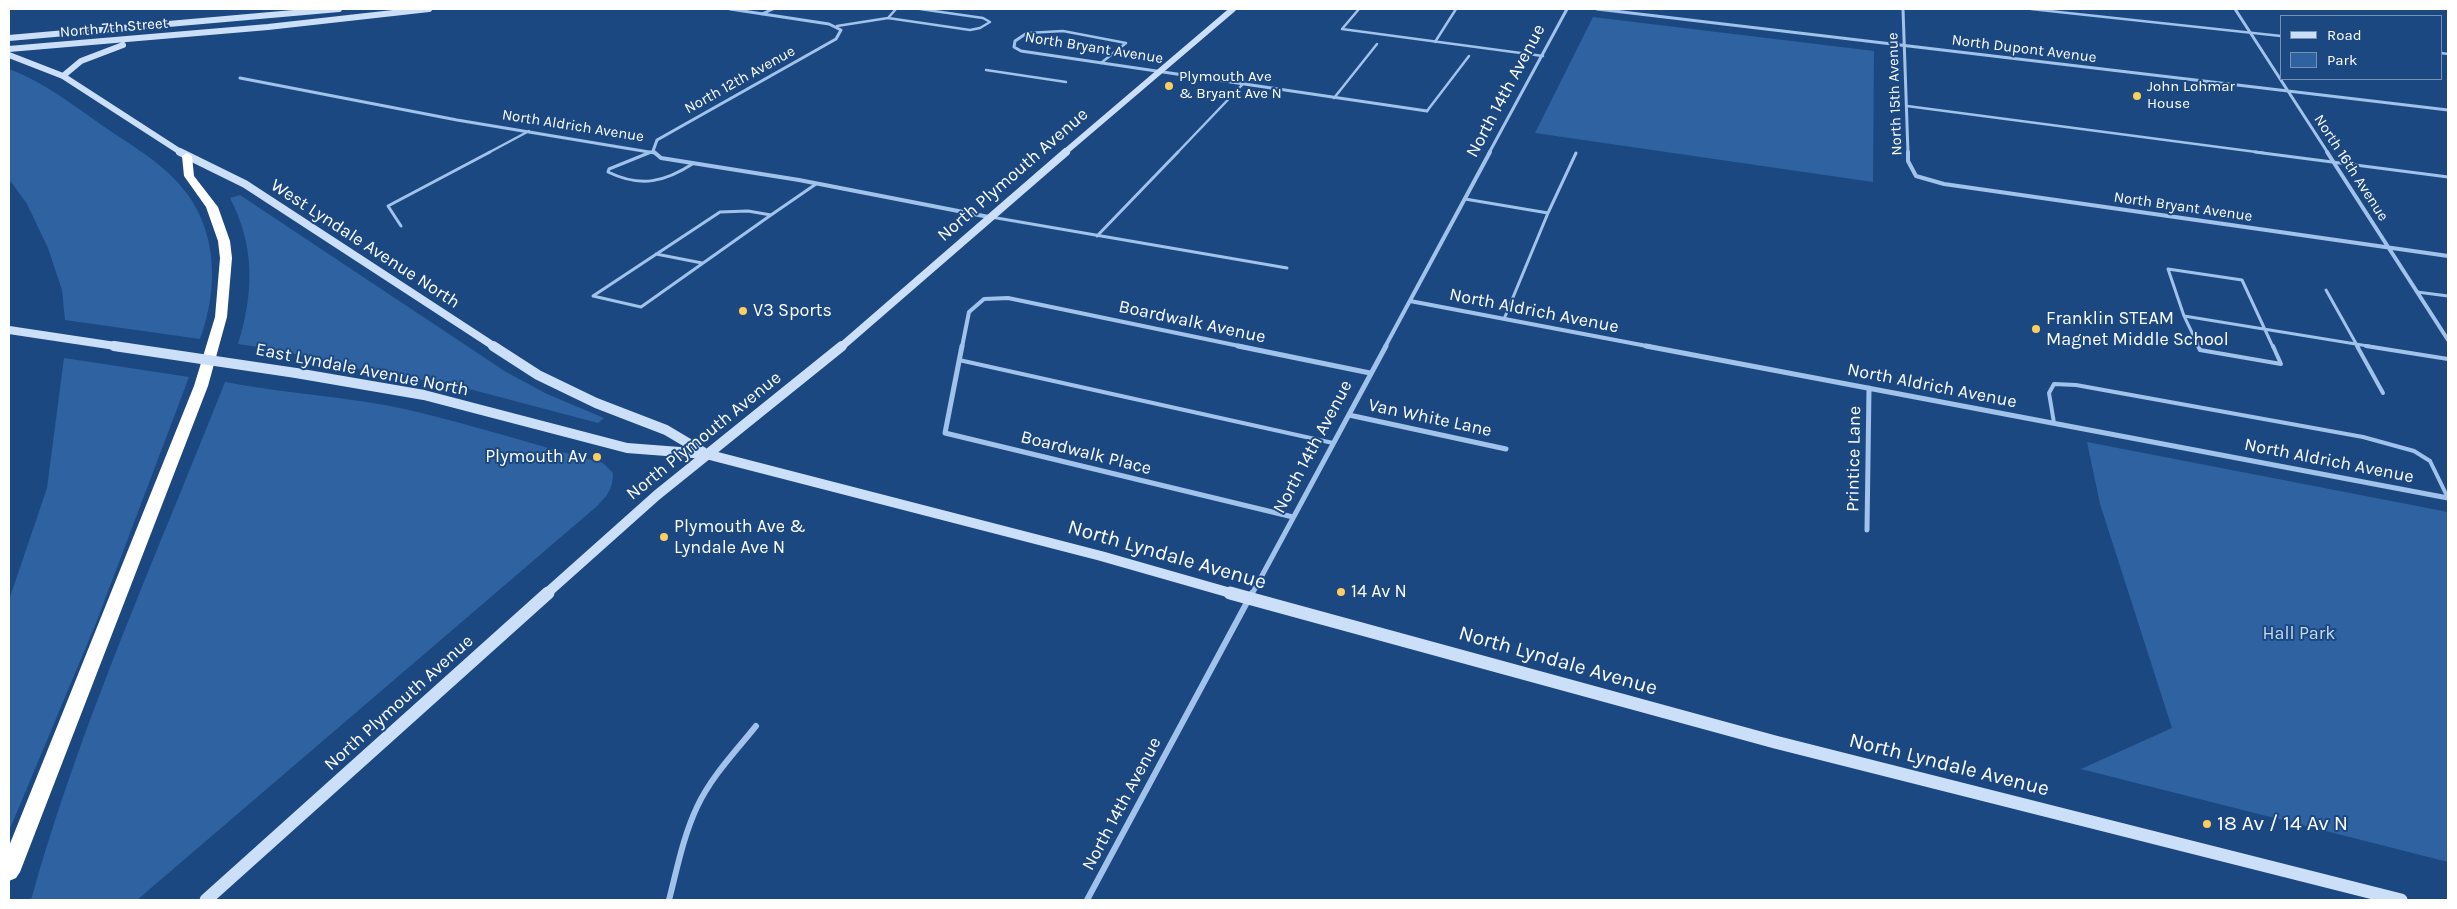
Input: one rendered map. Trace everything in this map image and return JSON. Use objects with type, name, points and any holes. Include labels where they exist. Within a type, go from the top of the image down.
[{"type":"highway","points":[[9,872],[198,395],[221,317],[226,279],[224,241],[212,208],[188,176],[187,156]]},
{"type":"main road","name":"North 7th Street","points":[[9,38],[339,9]]},
{"type":"main road","name":"North 7th Street","points":[[9,50],[152,38],[429,9]]},
{"type":"main road","name":"North Plymouth Avenue","points":[[206,900],[657,495],[866,327],[989,217],[1233,9]]},
{"type":"main road","points":[[63,76],[81,61],[94,55],[152,38]]},
{"type":"main road","name":"West Lyndale Avenue North","points":[[9,55],[63,76],[187,156],[245,184],[538,375],[596,403],[666,430],[706,454]]},
{"type":"main road","name":"East Lyndale Avenue North","points":[[9,330],[296,373],[424,395],[627,448],[706,454]]},
{"type":"main road","name":"North Lyndale Avenue","points":[[706,454],[1101,556],[1249,599],[1421,644],[1749,735],[2401,900]]},
{"type":"street","points":[[730,9],[837,26]]},
{"type":"street","name":"North 14th Avenue","points":[[1087,900],[1567,9]]},
{"type":"street","name":"North Dupont Avenue","points":[[1597,9],[2448,110]]},
{"type":"street","name":"North 15th Avenue","points":[[1903,9],[1906,46],[1908,161],[1916,176]]},
{"type":"street","name":"North 16th Avenue","points":[[2235,9],[2280,79]]},
{"type":"street","name":"North 12th Avenue","points":[[654,151],[657,140],[836,39],[841,30],[837,26]]},
{"type":"street","name":"North Bryant Avenue","points":[[1027,33],[1015,41],[1014,47],[1021,50],[1101,63],[1163,70],[1242,85],[1427,111]]},
{"type":"street","name":"North Aldrich Avenue","points":[[240,78],[457,120],[617,148],[654,151],[661,158],[816,184],[989,217]]},
{"type":"street","name":"North 16th Avenue","points":[[2281,80],[2448,340]]},
{"type":"street","name":"North Bryant Avenue","points":[[1916,176],[1944,184],[2448,256]]},
{"type":"street","name":"Boardwalk Place","points":[[1008,298],[984,299],[969,312],[945,433],[1293,518]]},
{"type":"street","name":"Boardwalk Avenue","points":[[1008,298],[1370,373]]},
{"type":"street","name":"North Aldrich Avenue","points":[[1410,301],[2448,498]]},
{"type":"street","name":"Printice Lane","points":[[1867,530],[1869,388]]},
{"type":"street","name":"Van White Lane","points":[[1349,415],[1506,449]]},
{"type":"street","points":[[669,900],[683,844],[704,795],[726,762],[756,726]]},
{"type":"lane","points":[[762,14],[773,9]]},
{"type":"lane","points":[[888,18],[896,9]]},
{"type":"lane","points":[[837,26],[888,18],[970,30],[980,28],[990,22],[983,18],[920,9]]},
{"type":"lane","points":[[1359,9],[1342,29],[1543,56]]},
{"type":"lane","points":[[1435,42],[1456,9]]},
{"type":"lane","points":[[2031,9],[2280,36]]},
{"type":"lane","points":[[1027,33],[1041,29],[1105,37],[1126,43],[1101,63]]},
{"type":"lane","points":[[1334,98],[1378,44]]},
{"type":"lane","points":[[1427,111],[1469,56]]},
{"type":"lane","points":[[986,70],[1066,82]]},
{"type":"lane","points":[[1097,236],[1242,85]]},
{"type":"lane","points":[[1907,106],[2448,177]]},
{"type":"lane","points":[[401,226],[388,206],[529,132]]},
{"type":"lane","points":[[654,151],[609,169],[608,172],[650,182],[660,182],[668,180],[694,163]]},
{"type":"lane","points":[[1504,319],[1548,213],[1576,153]]},
{"type":"lane","points":[[771,215],[748,211],[720,212],[593,296],[641,307],[816,184]]},
{"type":"lane","points":[[1465,199],[1548,213]]},
{"type":"lane","points":[[989,217],[1287,268]]},
{"type":"lane","points":[[656,254],[702,264]]},
{"type":"lane","points":[[2168,270],[2242,280],[2281,364],[2200,350],[2184,316],[2168,270]]},
{"type":"lane","points":[[2326,290],[2383,393]]},
{"type":"lane","points":[[2417,292],[2448,296]]},
{"type":"lane","points":[[2184,316],[2448,358]]},
{"type":"lane","points":[[960,360],[1333,443]]},
{"type":"lane","points":[[2054,423],[2049,393],[2054,384],[2076,385],[2363,437],[2414,451],[2422,456],[2430,462],[2448,498]]},
{"type":"green space","points":[[1593,17],[1874,51],[1873,182],[1535,133]]},
{"type":"green space","points":[[9,69],[34,80],[58,94],[143,153],[171,175],[192,201],[208,238],[211,258],[210,299],[200,339],[65,320],[62,290],[48,248],[27,204],[9,179]]},
{"type":"green space","points":[[240,195],[506,372],[547,394],[604,418],[598,423],[458,386],[337,365],[280,350],[238,344],[247,306],[249,288],[248,252],[238,216],[230,198]]},
{"type":"green space","points":[[64,358],[189,377],[96,623],[9,831],[9,600],[47,488]]},
{"type":"green space","points":[[225,382],[386,405],[458,422],[603,463],[613,473],[611,488],[596,507],[137,900],[31,900],[51,834],[96,704]]},
{"type":"green space","name":"Hall Park","points":[[2087,442],[2448,512],[2448,862],[2081,769],[2172,728],[2100,504]]},
{"type":"place","name":"Plymouth Ave & Bryant Ave N","points":[[1169,86]]},
{"type":"place","name":"John Lohmar House","points":[[2137,96]]},
{"type":"place","name":"V3 Sports","points":[[743,311]]},
{"type":"place","name":"Franklin STEAM Magnet Middle School","points":[[2036,329]]},
{"type":"place","name":"Plymouth Av","points":[[597,457]]},
{"type":"place","name":"Plymouth Ave & Lyndale Ave N","points":[[664,537]]},
{"type":"place","name":"14 Av N","points":[[1341,592]]},
{"type":"place","name":"18 Av / 14 Av N","points":[[2207,824]]}]
